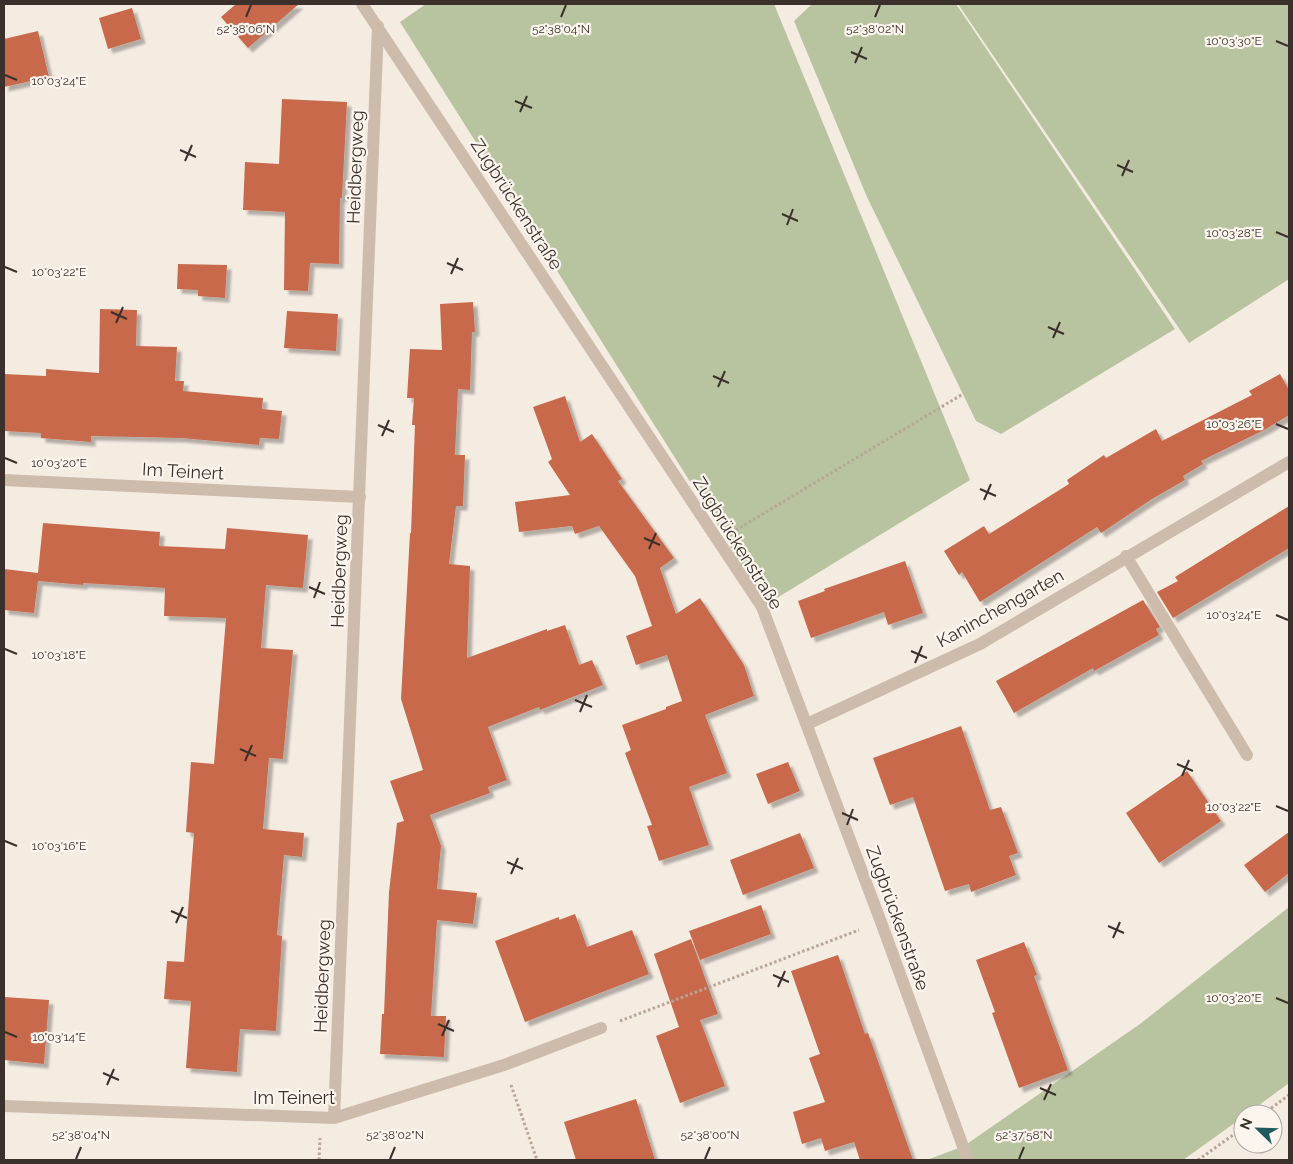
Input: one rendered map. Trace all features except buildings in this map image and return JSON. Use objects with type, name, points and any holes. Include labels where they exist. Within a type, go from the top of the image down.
[{"type":"street","name":"Zugbrückenstraße","points":[[362,4],[762,607],[881,922],[968,1160]]},
{"type":"street","name":"Heidbergweg","points":[[334,1118],[378,26]]},
{"type":"street","name":"Kaninchengarten","points":[[807,724],[980,644],[1126,556],[1289,462]]},
{"type":"street","name":"Im Teinert","points":[[4,480],[360,497]]},
{"type":"street","points":[[1126,556],[1247,755]]},
{"type":"street","name":"Im Teinert","points":[[4,1106],[334,1118],[504,1064],[601,1028]]},
{"type":"path","points":[[719,541],[963,394]]},
{"type":"path","points":[[601,1028],[881,922]]},
{"type":"path","points":[[504,1064],[537,1160]]},
{"type":"path","points":[[1277,1104],[1289,1095]]},
{"type":"path","points":[[1198,1160],[1233,1135]]},
{"type":"green space","points":[[426,4],[774,4],[970,480],[762,607],[725,537],[400,22]]},
{"type":"green space","points":[[812,4],[956,4],[1175,329],[1001,434],[976,421],[867,197],[794,21]]},
{"type":"green space","points":[[958,4],[1289,4],[1289,279],[1189,343]]},
{"type":"green space","points":[[1289,907],[1289,1083],[1261,1104],[1233,1104],[1233,1124],[1183,1160],[927,1160],[964,1146],[1140,1024]]}]
